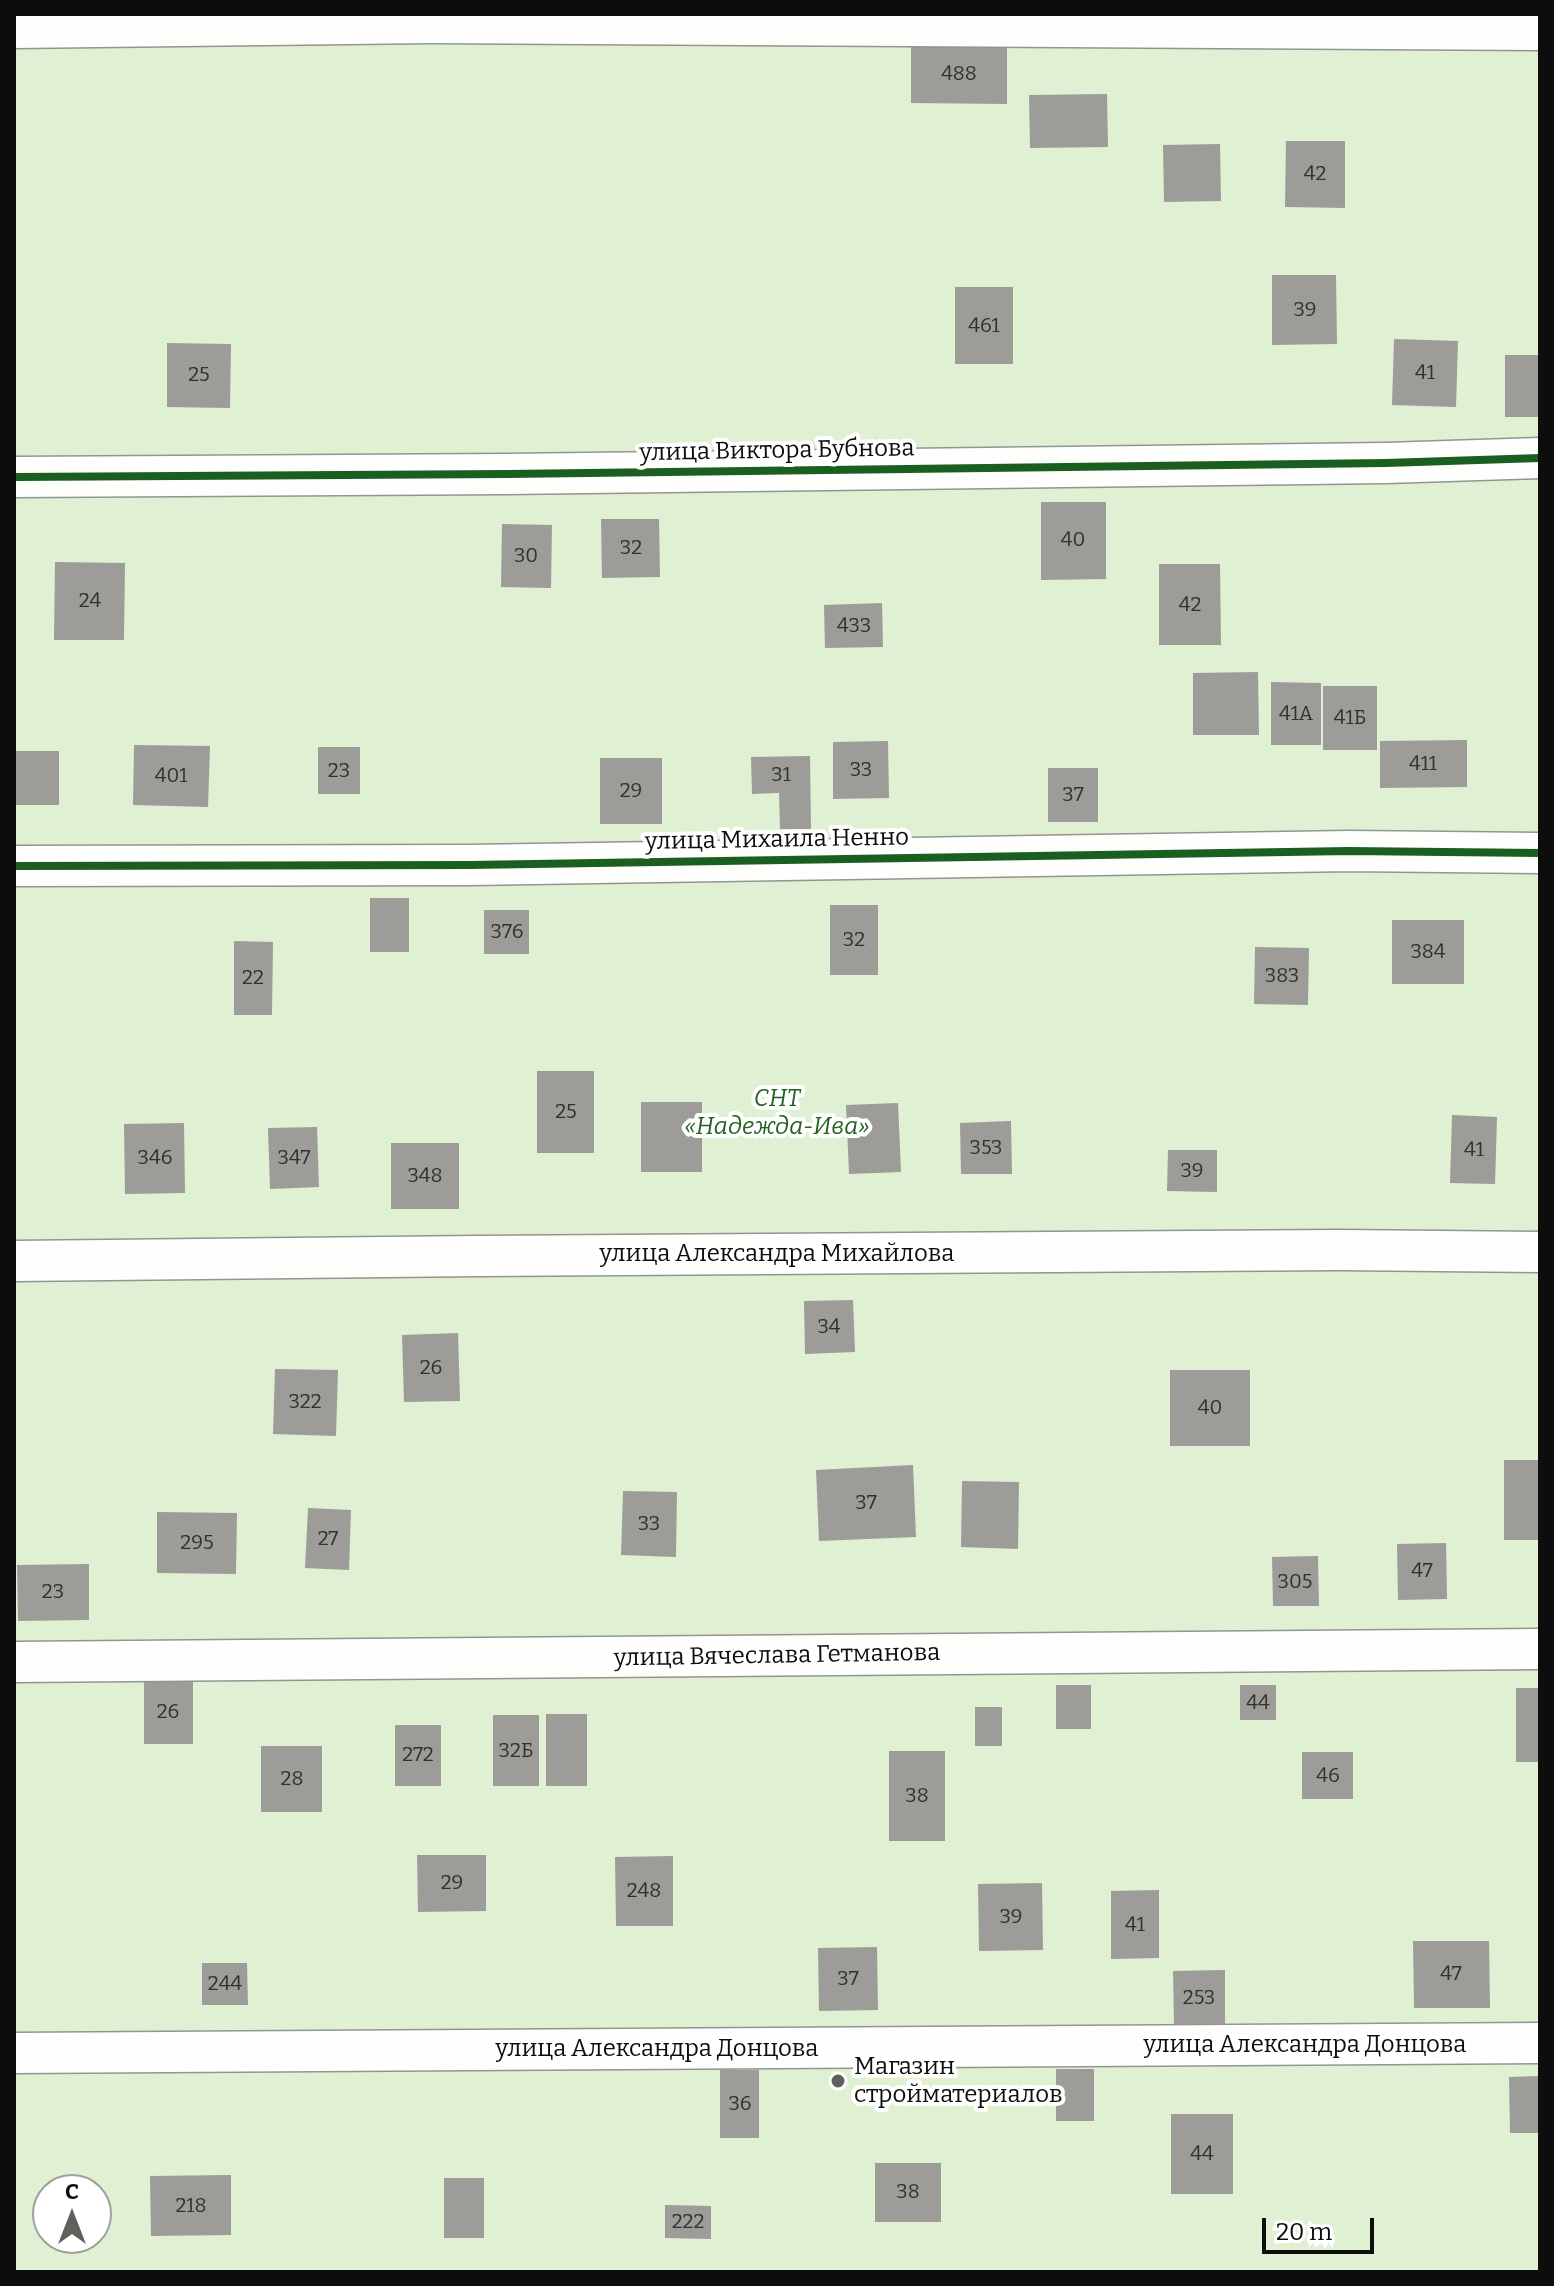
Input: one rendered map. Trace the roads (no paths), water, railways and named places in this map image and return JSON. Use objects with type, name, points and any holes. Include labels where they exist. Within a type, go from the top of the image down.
[{"type":"street","points":[[14,28],[447,23],[1540,30]]},
{"type":"street","name":"улица Виктора Бубнова","points":[[14,477],[1386,463],[1540,458]]},
{"type":"street","name":"улица Михаила Ненно","points":[[14,866],[470,865],[1349,851],[1540,853]]},
{"type":"street","name":"улица Александра Михайлова","points":[[14,1261],[1339,1250],[1540,1252]]},
{"type":"street","name":"улица Вячеслава Гетманова","points":[[14,1662],[1540,1649]]},
{"type":"street","name":"улица Александра Донцова","points":[[14,2053],[1540,2043]]},
{"type":"place","name":"Магазин стройматериалов","points":[[838,2081]]},
{"type":"park label","name":"СНТ «Надежда-Ива»","points":[[777,1113]]}]
